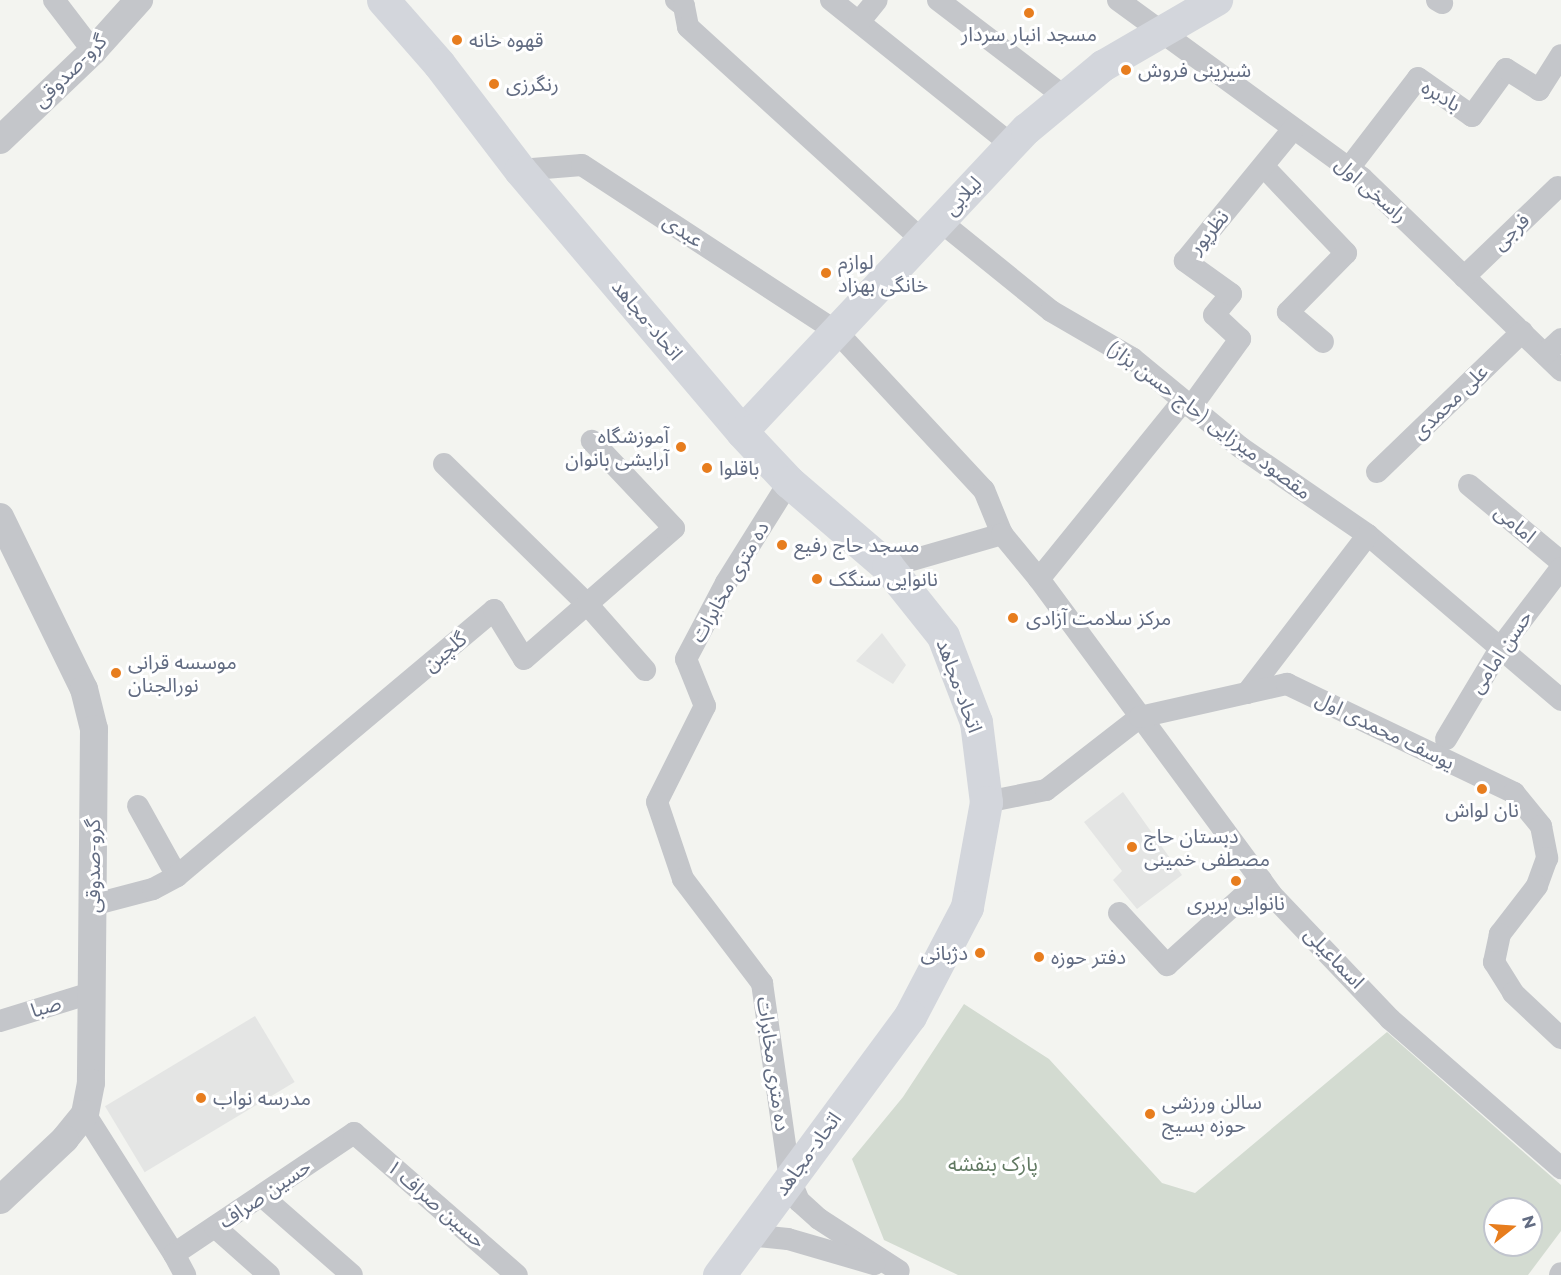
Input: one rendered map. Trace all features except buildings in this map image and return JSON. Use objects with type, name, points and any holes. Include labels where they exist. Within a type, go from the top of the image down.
[{"type":"main road","points":[[383,0],[439,64]]},
{"type":"main road","points":[[410,0],[439,64]]},
{"type":"main road","name":"لیلابی","points":[[742,432],[1012,145],[1103,66],[1217,0]]},
{"type":"main road","name":"اتحاد-مجاهد","points":[[439,64],[520,170],[742,432],[789,482],[888,567],[943,636],[976,722],[986,802],[968,907],[910,1016],[719,1275]]},
{"type":"street","points":[[54,0],[93,51]]},
{"type":"street","name":"گرو-صدوقی","points":[[0,141],[93,51],[138,0]]},
{"type":"street","name":"مقصود میرزایی (حاج حسن بزاز)","points":[[676,0],[684,6],[688,27],[932,230],[1051,311],[1132,358],[1240,447],[1368,535],[1561,700]]},
{"type":"street","points":[[831,0],[1012,145]]},
{"type":"street","points":[[859,22],[877,0]]},
{"type":"street","points":[[938,0],[1065,98]]},
{"type":"street","name":"راسخی اول","points":[[1118,0],[1293,129],[1350,168],[1522,332],[1556,354]]},
{"type":"street","name":"بادبره","points":[[1350,168],[1418,78],[1472,116],[1506,69],[1539,90],[1561,55]]},
{"type":"street","name":"نظرپور","points":[[1187,404],[1240,339],[1214,315],[1231,294],[1185,261],[1293,129]]},
{"type":"street","name":"عبدی","points":[[520,170],[582,165],[836,331],[984,490],[1002,534]]},
{"type":"street","points":[[1264,167],[1346,253],[1288,312],[1323,342]]},
{"type":"street","name":"فرجی","points":[[1464,277],[1558,187]]},
{"type":"street","name":"علی محمدی","points":[[1377,472],[1522,332]]},
{"type":"street","points":[[1039,579],[1187,404]]},
{"type":"street","name":"گلچین","points":[[92,905],[153,889],[177,876],[494,610],[524,659],[674,528],[592,441]]},
{"type":"street","points":[[444,464],[587,604],[645,670]]},
{"type":"street","name":"ده متری مخابرات","points":[[789,482],[726,583],[686,660],[705,706],[657,802],[683,879],[762,983],[790,1179]]},
{"type":"street","name":"امامی","points":[[1469,485],[1561,562]]},
{"type":"street","name":"گرو-صدوقی","points":[[0,517],[84,689],[94,729],[91,1083],[85,1114],[65,1139],[0,1200]]},
{"type":"street","points":[[888,567],[1002,534]]},
{"type":"street","name":"اسماعیلی","points":[[1002,534],[1039,579],[1261,880],[1390,1018],[1561,1168]]},
{"type":"street","points":[[1247,693],[1368,535]]},
{"type":"street","name":"حسن امامی","points":[[1446,739],[1501,647],[1561,568]]},
{"type":"street","name":"یوسف محمدی اول","points":[[986,802],[1046,790],[1140,717],[1287,684],[1514,794],[1540,826],[1547,858],[1537,886],[1500,934],[1494,962],[1513,993],[1561,1038]]},
{"type":"street","points":[[138,806],[177,876]]},
{"type":"street","points":[[1119,913],[1167,965],[1261,880]]},
{"type":"street","name":"صبا","points":[[0,1021],[91,993]]},
{"type":"street","points":[[85,1114],[174,1254],[184,1275]]},
{"type":"street","name":"حسین صراف","points":[[174,1254],[263,1197],[354,1133]]},
{"type":"street","name":"حسین صراف ۱","points":[[354,1133],[517,1275]]},
{"type":"street","points":[[790,1179],[799,1201],[819,1219],[904,1273]]},
{"type":"street","points":[[263,1197],[352,1275]]},
{"type":"street","points":[[215,1227],[269,1275]]},
{"type":"street","points":[[748,1235],[788,1239],[904,1273]]},
{"type":"shaded area","points":[[882,633],[906,665],[893,684],[856,661]]},
{"type":"shaded area","name":"دبستان حاج مصطفی خمینی","points":[[1123,792],[1182,875],[1137,909],[1113,880],[1122,871],[1084,822]]},
{"type":"shaded area","name":"مدرسه نواب","points":[[255,1016],[295,1082],[145,1172],[105,1106]]},
{"type":"green space","name":"پارک بنفشه","points":[[964,1004],[1049,1059],[1162,1183],[1195,1193],[1387,1032],[1561,1185],[1561,1231],[1543,1255],[1543,1197],[1483,1197],[1483,1257],[1542,1257],[1528,1275],[958,1275],[884,1240],[852,1159],[903,1097]]},
{"type":"place","name":"مسجد انبار سردار","points":[[1029,13]]},
{"type":"place","name":"قهوه خانه","points":[[457,40]]},
{"type":"place","name":"شیرینی فروش","points":[[1126,70]]},
{"type":"place","name":"رنگرزی","points":[[494,84]]},
{"type":"place","name":"لوازم خانگی بهزاد","points":[[826,273]]},
{"type":"place","name":"آموزشگاه آرایشی بانوان","points":[[681,447]]},
{"type":"place","name":"باقلوا","points":[[707,468]]},
{"type":"place","name":"مسجد حاج رفیع","points":[[782,545]]},
{"type":"place","name":"نانوایی سنگک","points":[[817,579]]},
{"type":"place","name":"مرکز سلامت آزادی","points":[[1013,618]]},
{"type":"place","name":"موسسه قرانی نورالجنان","points":[[116,673]]},
{"type":"place","name":"نان لواش","points":[[1482,789]]},
{"type":"place","name":"دبستان حاج مصطفی خمینی","points":[[1132,847]]},
{"type":"place","name":"نانوایی بربری","points":[[1236,881]]},
{"type":"place","name":"دژبانی","points":[[980,953]]},
{"type":"place","name":"دفتر حوزه","points":[[1039,957]]},
{"type":"place","name":"مدرسه نواب","points":[[201,1098]]},
{"type":"place","name":"سالن ورزشی حوزه بسیج","points":[[1150,1114]]}]
